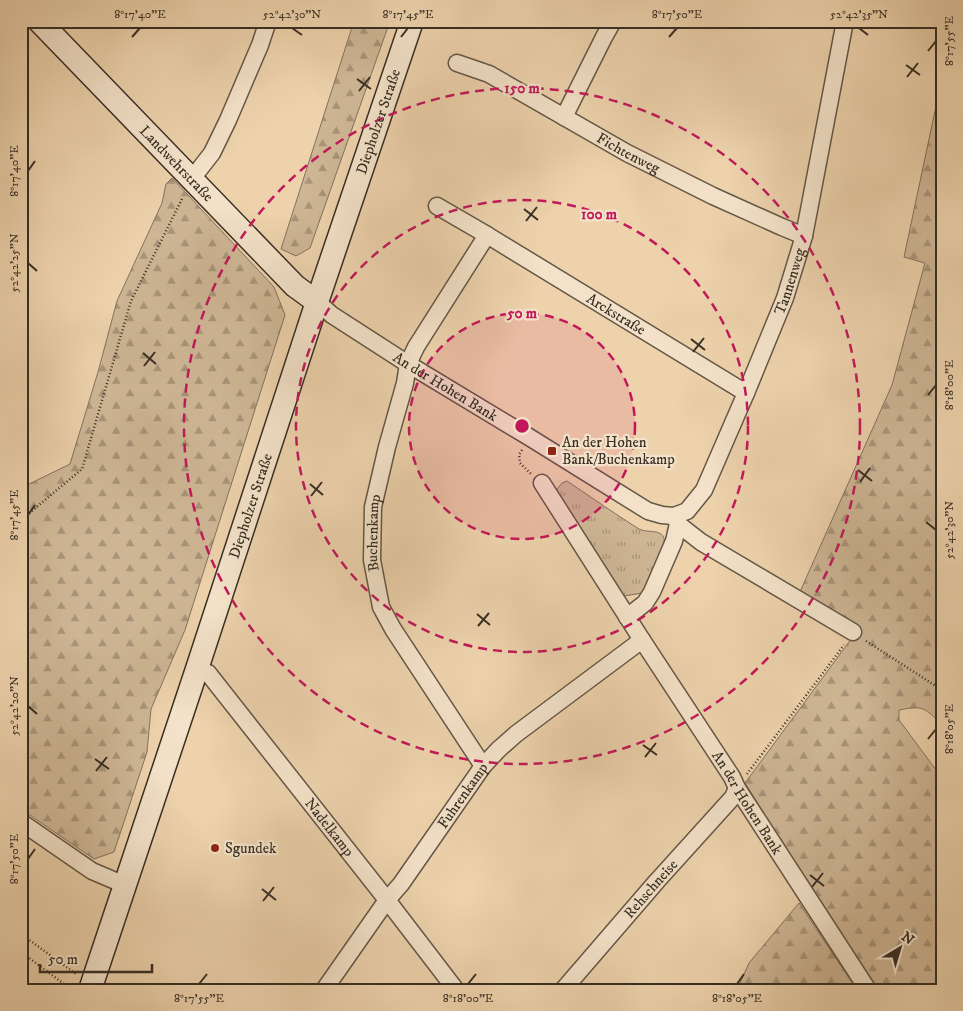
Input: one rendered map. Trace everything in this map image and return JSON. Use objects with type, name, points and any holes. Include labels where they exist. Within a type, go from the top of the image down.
[{"type":"main road","name":"Diepholzer Straße","points":[[84,988],[125,885],[317,302],[412,21]]},
{"type":"main road","name":"Landwehrstraße","points":[[47,24],[191,180],[295,286],[317,302]]},
{"type":"street","points":[[191,180],[216,145],[268,21]]},
{"type":"street","points":[[564,117],[613,21]]},
{"type":"street","name":"Tannenweg","points":[[676,520],[687,511],[704,490],[785,298],[804,236],[845,21]]},
{"type":"street","name":"Fichtenweg","points":[[457,63],[489,74],[627,153],[704,192],[782,228],[804,236]]},
{"type":"street","name":"Arckstraße","points":[[437,206],[746,393]]},
{"type":"street","points":[[408,364],[416,347],[487,235]]},
{"type":"street","name":"An der Hohen Bank","points":[[317,302],[332,315],[408,364],[648,511],[676,520],[701,542],[853,632]]},
{"type":"street","name":"Buchenkamp","points":[[408,364],[405,383],[373,506],[372,560],[380,606],[393,629],[483,766]]},
{"type":"street","name":"An der Hohen Bank","points":[[542,483],[868,990]]},
{"type":"street","points":[[627,617],[645,603],[652,592],[674,541],[676,520]]},
{"type":"street","name":"Fuhrenkamp","points":[[324,990],[483,766],[516,734],[642,640]]},
{"type":"street","name":"Nadelkamp","points":[[197,669],[208,672],[388,900],[456,990]]},
{"type":"street","name":"Rehschneise","points":[[563,990],[657,881],[733,797],[737,788]]},
{"type":"street","points":[[21,822],[92,871],[125,885]]},
{"type":"path","points":[[21,520],[82,469],[131,301],[191,180]]},
{"type":"path","points":[[529,437],[520,455],[520,463],[542,483]]},
{"type":"path","points":[[737,788],[853,632],[942,690]]},
{"type":"path","points":[[21,934],[84,988]]},
{"type":"path","points":[[21,952],[84,988]]},
{"type":"green space","points":[[354,21],[390,21],[310,248],[296,256],[281,249]]},
{"type":"green space","points":[[942,78],[942,725],[928,711],[919,708],[899,710],[899,720],[942,778],[942,990],[875,990],[745,783],[860,627],[799,594],[892,385],[925,263],[904,257]]},
{"type":"green space","points":[[172,178],[274,287],[285,315],[185,630],[151,709],[147,752],[114,852],[94,859],[21,809],[21,488],[70,464],[117,301],[162,203],[166,184]]},
{"type":"green space","points":[[567,481],[639,529],[660,533],[663,536],[664,545],[643,593],[624,596],[558,496],[557,489],[562,483]]},
{"type":"green space","points":[[799,903],[857,990],[737,990],[749,963]]},
{"type":"place","name":"An der Hohen Bank/Buchenkamp","points":[[552,451]]},
{"type":"place","name":"Sgundek","points":[[215,848]]}]
